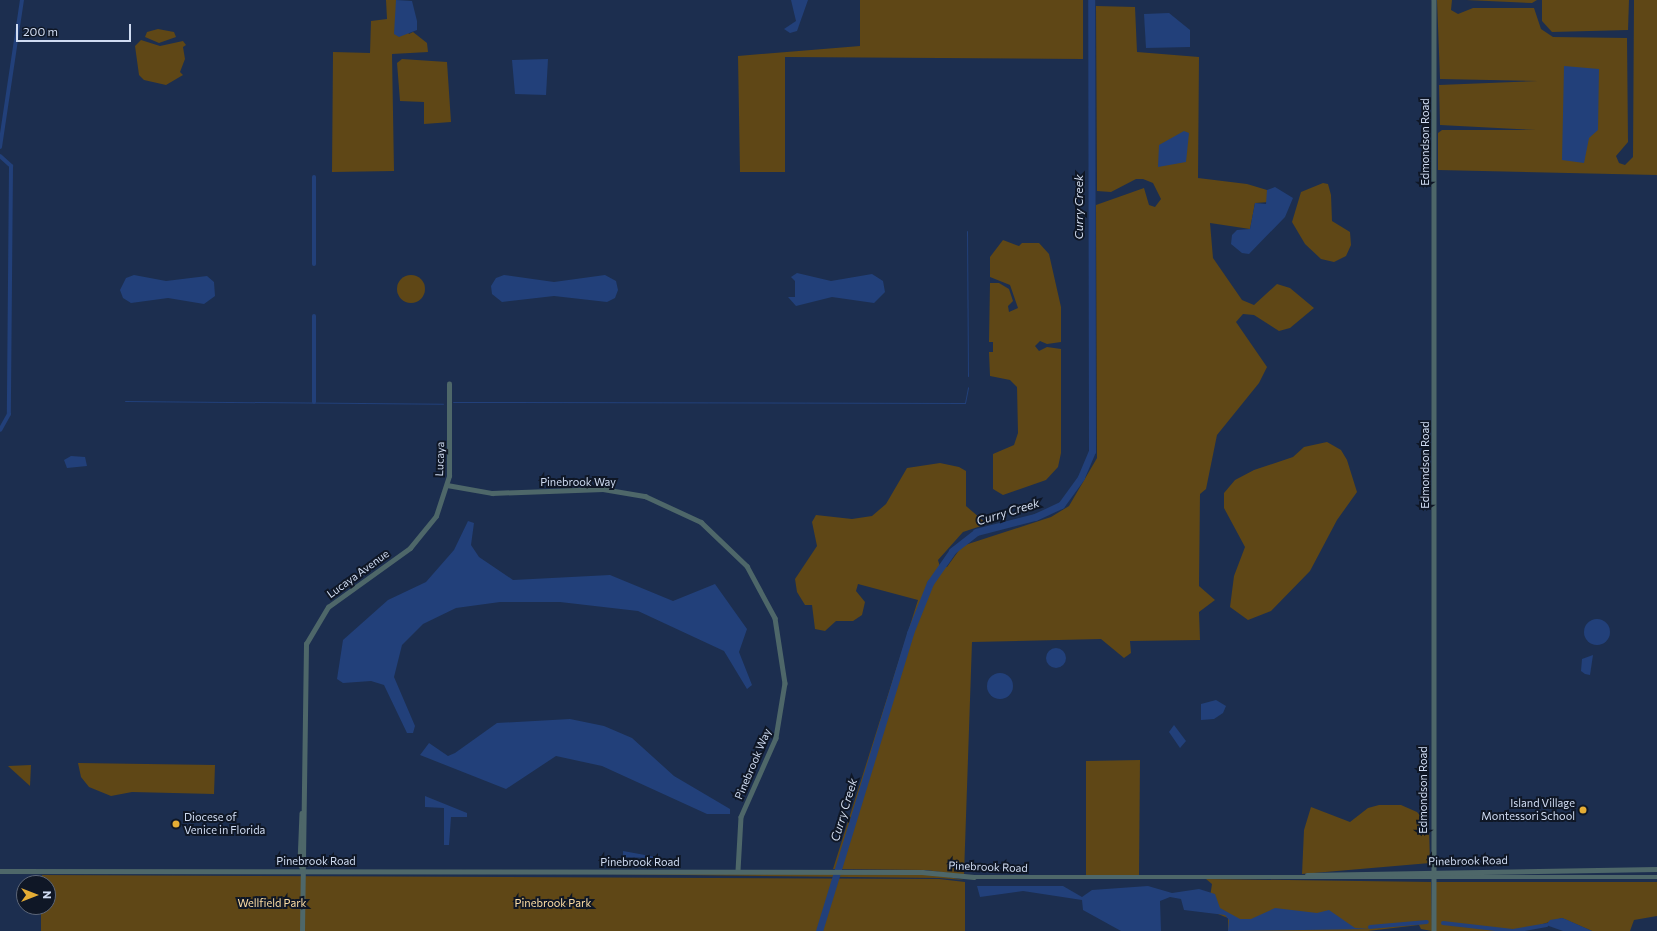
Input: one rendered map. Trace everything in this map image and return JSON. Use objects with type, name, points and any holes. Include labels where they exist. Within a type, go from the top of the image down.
[{"type":"street","name":"Edmondson Road","points":[[1434,0],[1434,931]]},
{"type":"street","name":"Lucaya","points":[[447,485],[449,384]]},
{"type":"street","name":"Lucaya Avenue","points":[[302,931],[303,870],[300,848],[303,809],[303,665],[310,633],[332,603],[420,538],[439,511],[447,485]]},
{"type":"street","name":"Pinebrook Way","points":[[447,485],[492,493],[591,489],[645,496],[681,510],[707,526],[747,566],[775,618],[785,683],[776,738],[741,817],[738,871]]},
{"type":"street","name":"Pinebrook Road","points":[[1280,878],[1433,870],[1657,869]]},
{"type":"street","name":"Pinebrook Road","points":[[0,871],[849,871],[922,872],[970,877],[1657,877]]},
{"type":"green space","points":[[386,0],[396,0],[396,16],[409,34],[413,32],[427,43],[428,52],[392,54],[394,171],[332,172],[333,52],[370,53],[371,21],[387,19]]},
{"type":"green space","points":[[860,0],[1083,0],[1083,59],[785,57],[785,172],[740,172],[738,56],[860,46]]},
{"type":"green space","points":[[1437,0],[1452,0],[1451,10],[1458,14],[1473,8],[1534,8],[1541,29],[1553,37],[1627,38],[1628,142],[1616,156],[1619,163],[1625,165],[1633,157],[1634,0],[1657,0],[1657,175],[1438,170],[1438,133],[1442,130],[1536,130],[1440,125],[1439,85],[1538,81],[1440,79]]},
{"type":"green space","points":[[1466,0],[1537,0],[1532,3]]},
{"type":"green space","points":[[1542,0],[1629,0],[1628,30],[1552,32],[1542,21]]},
{"type":"green space","points":[[1096,6],[1135,7],[1137,52],[1199,57],[1198,178],[1247,184],[1267,190],[1269,202],[1255,203],[1250,229],[1210,223],[1213,258],[1242,300],[1254,305],[1277,284],[1290,288],[1314,308],[1290,328],[1279,331],[1254,315],[1243,314],[1236,322],[1267,367],[1259,383],[1217,435],[1206,489],[1200,494],[1199,586],[1215,600],[1199,612],[1200,640],[1130,641],[1131,653],[1124,658],[1101,639],[972,642],[964,875],[926,870],[833,869],[918,600],[858,584],[856,591],[865,602],[862,615],[853,621],[836,621],[825,631],[815,629],[812,605],[805,605],[797,592],[795,579],[817,546],[812,522],[816,515],[852,519],[872,516],[886,504],[907,468],[940,463],[959,467],[966,471],[966,506],[987,524],[963,532],[938,560],[940,567],[947,567],[962,546],[1051,517],[1069,506],[1097,458],[1096,205],[1144,188],[1149,205],[1155,207],[1161,199],[1153,183],[1143,179],[1136,179],[1111,192],[1097,191]]},
{"type":"green space","points":[[158,29],[174,32],[176,37],[159,43],[145,37],[147,32]]},
{"type":"green space","points":[[141,40],[160,46],[183,41],[186,45],[183,47],[185,59],[180,72],[183,75],[166,85],[144,80],[139,75],[135,46]]},
{"type":"green space","points":[[402,59],[447,62],[451,122],[424,124],[424,102],[400,101],[397,63]]},
{"type":"green space","points":[[1323,183],[1328,184],[1331,195],[1332,221],[1350,232],[1351,245],[1346,256],[1334,262],[1321,259],[1305,244],[1292,222],[1301,192]]},
{"type":"green space","points":[[1003,240],[1019,246],[1022,243],[1039,243],[1049,254],[1061,307],[1061,342],[1047,344],[1040,341],[1035,346],[1039,351],[1047,347],[1061,349],[1061,453],[1058,467],[1046,480],[1003,495],[993,489],[993,454],[1014,445],[1018,433],[1017,387],[1010,380],[990,376],[989,352],[993,352],[993,342],[989,342],[990,283],[999,283],[1009,289],[1013,301],[1008,306],[1009,312],[1018,308],[1010,285],[990,277],[990,257]]},
{"type":"green space","points":[[411,275],[421,279],[425,289],[421,299],[411,303],[401,299],[397,289],[401,279]]},
{"type":"green space","points":[[1327,442],[1341,450],[1347,460],[1357,492],[1337,520],[1310,571],[1271,611],[1248,620],[1230,607],[1234,576],[1245,547],[1224,508],[1224,493],[1235,480],[1254,470],[1293,457],[1304,447]]},
{"type":"green space","points":[[1140,760],[1139,875],[1086,875],[1086,761]]},
{"type":"green space","points":[[78,763],[215,765],[214,794],[132,792],[111,796],[89,787],[81,777]]},
{"type":"green space","points":[[31,765],[30,786],[8,766]]},
{"type":"green space","points":[[1379,805],[1401,805],[1417,812],[1429,826],[1430,863],[1302,874],[1304,830],[1311,807],[1350,822],[1368,808]]},
{"type":"green space","points":[[522,873],[933,874],[964,880],[939,878]]},
{"type":"green space","points":[[56,875],[939,879],[965,882],[965,931],[41,931],[41,915],[56,915]]},
{"type":"green space","points":[[1206,879],[1431,882],[1432,931],[1421,929],[1419,925],[1368,931],[1228,931],[1228,918],[1208,910],[1212,884]]},
{"type":"green space","points":[[1436,882],[1657,882],[1657,916],[1634,920],[1630,931],[1592,931],[1562,918],[1521,931],[1436,931]]},
{"type":"water","points":[[396,0],[412,1],[417,21],[417,30],[399,37],[394,34]]},
{"type":"water","points":[[791,0],[808,0],[797,31],[790,33],[784,29],[796,21]]},
{"type":"water","points":[[1169,13],[1190,30],[1190,47],[1146,48],[1144,14]]},
{"type":"water","points":[[548,59],[546,95],[515,94],[512,60]]},
{"type":"water","points":[[1564,66],[1599,69],[1598,130],[1589,138],[1584,163],[1562,160]]},
{"type":"water","points":[[1184,131],[1189,133],[1186,162],[1158,167],[1159,145]]},
{"type":"water","points":[[1275,187],[1293,198],[1285,217],[1249,254],[1242,253],[1231,244],[1232,235],[1237,230],[1250,229],[1255,203],[1266,204],[1267,190]]},
{"type":"water","points":[[797,273],[831,281],[872,274],[883,281],[885,292],[874,303],[832,297],[796,306],[788,297],[795,297],[795,281],[791,277]]},
{"type":"water","points":[[134,275],[166,281],[207,276],[214,282],[215,296],[204,304],[168,298],[131,303],[123,298],[120,290],[126,278]]},
{"type":"water","points":[[504,275],[554,282],[605,275],[616,281],[618,290],[615,298],[607,302],[554,296],[502,302],[492,294],[491,286],[496,278]]},
{"type":"water","points":[[71,456],[85,457],[87,466],[67,468],[64,460]]},
{"type":"water","points":[[468,521],[474,523],[471,545],[479,557],[513,580],[610,575],[673,601],[715,584],[747,629],[739,652],[752,685],[747,689],[724,651],[638,611],[560,602],[500,602],[456,608],[423,624],[402,645],[394,677],[415,726],[413,733],[407,733],[384,685],[371,681],[343,683],[337,679],[343,640],[388,600],[426,582],[454,550]]},
{"type":"water","points":[[1597,619],[1606,623],[1610,632],[1606,641],[1597,645],[1588,641],[1584,632],[1588,623]]},
{"type":"water","points":[[1056,648],[1063,651],[1066,658],[1063,665],[1056,668],[1049,665],[1046,658],[1049,651]]},
{"type":"water","points":[[1593,655],[1590,675],[1585,674],[1581,671],[1582,659]]},
{"type":"water","points":[[1000,673],[1009,677],[1013,686],[1009,695],[1000,699],[991,695],[987,686],[991,677]]},
{"type":"water","points":[[1216,700],[1226,706],[1223,713],[1214,719],[1201,720],[1201,704]]},
{"type":"water","points":[[570,719],[604,726],[632,738],[674,776],[730,809],[730,814],[707,814],[602,766],[556,756],[506,789],[420,755],[429,743],[448,756],[455,753],[497,723]]},
{"type":"water","points":[[1174,725],[1186,741],[1180,748],[1169,732]]},
{"type":"water","points":[[425,796],[467,813],[467,817],[451,817],[449,845],[444,845],[444,808],[425,807]]},
{"type":"water","points":[[623,851],[656,857],[660,864],[651,858],[623,857]]},
{"type":"water","points":[[977,886],[1063,886],[1082,897],[1092,890],[1148,886],[1172,893],[1199,889],[1215,894],[1220,908],[1240,919],[1251,919],[1275,908],[1317,913],[1329,910],[1355,928],[1370,929],[1228,931],[1229,920],[1225,915],[1184,910],[1181,899],[1170,897],[1160,901],[1161,931],[1121,931],[1083,910],[1082,900],[1023,891],[980,897]]},
{"type":"water","points":[[1562,918],[1592,931],[1563,931],[1546,925],[1550,920]]},
{"type":"waterway","points":[[0,147],[22,0]]},
{"type":"waterway","name":"Curry Creek","points":[[819,931],[910,633],[930,583],[952,551],[976,532],[1035,517],[1061,505],[1081,477],[1092,451],[1091,0]]},
{"type":"waterway","points":[[0,156],[11,166],[9,414],[0,430]]},
{"type":"waterway","points":[[314,177],[314,264]]},
{"type":"waterway","points":[[967,231],[968,376]]},
{"type":"waterway","points":[[314,316],[314,402]]},
{"type":"waterway","points":[[453,402],[965,403],[968,387]]},
{"type":"waterway","points":[[125,401],[443,404]]},
{"type":"waterway","points":[[1370,927],[1427,922]]},
{"type":"waterway","points":[[1443,923],[1513,931],[1546,925]]},
{"type":"place","name":"Island Village Montessori School","points":[[1583,810]]},
{"type":"place","name":"Diocese of Venice in Florida","points":[[176,824]]},
{"type":"park label","name":"Wellfield Park","points":[[272,903]]},
{"type":"park label","name":"Pinebrook Park","points":[[553,903]]}]
